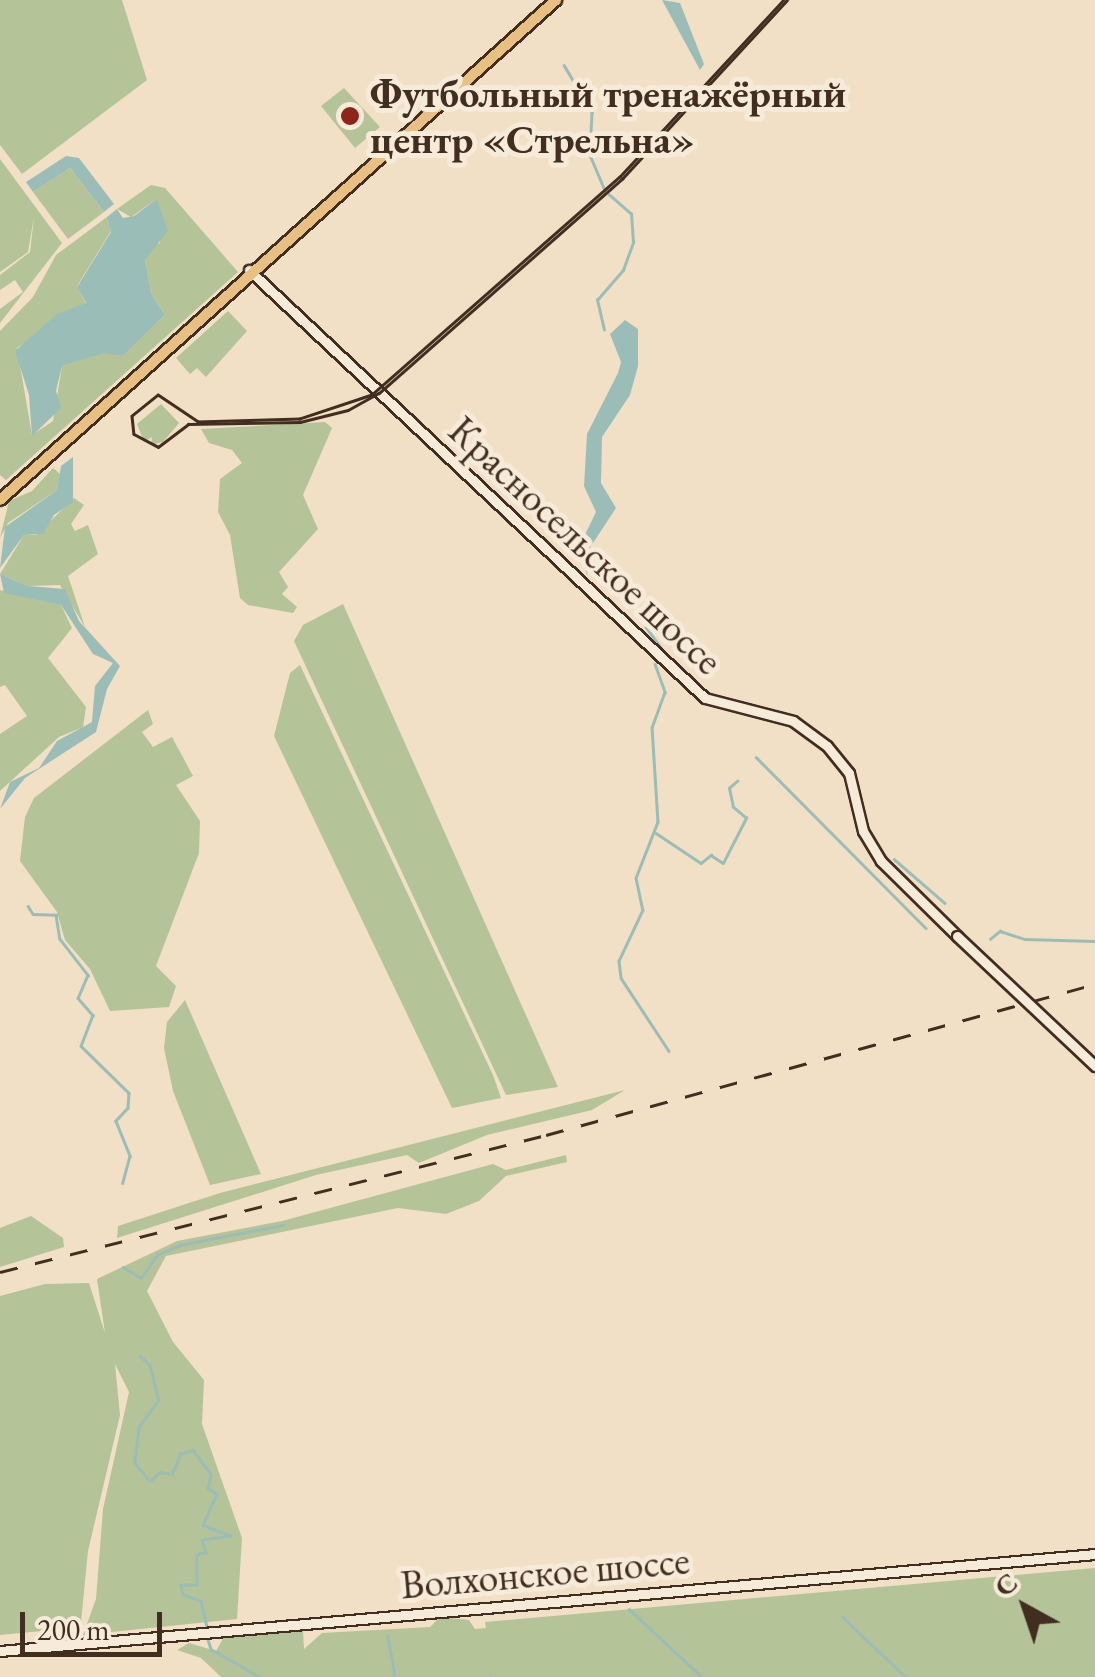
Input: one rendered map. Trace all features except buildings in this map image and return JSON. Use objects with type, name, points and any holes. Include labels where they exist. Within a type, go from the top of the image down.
[{"type":"main road","points":[[251,272],[548,0]]},
{"type":"main road","points":[[0,497],[556,0]]},
{"type":"main road","name":"Красносельское шоссе","points":[[251,272],[705,698],[793,721],[827,746],[849,773],[863,832],[880,861],[1095,1066]]},
{"type":"main road","name":"Волхонское шоссе","points":[[0,1651],[1095,1554]]},
{"type":"green space","points":[[0,0],[122,0],[147,80],[22,174],[0,145]]},
{"type":"green space","name":"Футбольный тренажёрный центр «Стрельна»","points":[[344,88],[380,127],[355,148],[321,106]]},
{"type":"green space","points":[[0,159],[62,243],[0,323],[0,309],[23,292],[15,280],[0,290],[0,275],[30,252],[34,217],[28,252],[0,272]]},
{"type":"green space","points":[[70,168],[104,212],[68,239],[33,192]]},
{"type":"green space","points":[[151,185],[165,188],[238,272],[6,480],[0,475],[0,331],[33,297],[56,255],[107,217],[111,231],[77,286],[86,304],[17,348],[32,435],[53,421],[62,366],[104,352],[123,356],[165,315],[152,295],[145,260],[148,248],[160,243],[157,199],[131,217],[117,209]]},
{"type":"green space","points":[[228,311],[247,331],[206,377],[197,368],[190,374],[176,358]]},
{"type":"green space","points":[[161,404],[179,423],[163,442],[151,445],[152,437],[144,442],[137,424]]},
{"type":"green space","points":[[325,422],[332,428],[303,495],[318,529],[279,572],[288,587],[282,594],[297,607],[293,613],[248,605],[240,598],[230,535],[218,512],[220,479],[242,463],[232,450],[209,443],[201,429]]},
{"type":"green space","points":[[53,468],[60,474],[57,490],[8,523],[0,538],[9,501],[32,491]]},
{"type":"green space","points":[[74,498],[84,505],[71,524],[75,531],[88,525],[98,554],[68,576],[85,627],[60,585],[28,586],[0,574],[24,535],[36,535]]},
{"type":"green space","points":[[0,590],[61,605],[72,628],[48,658],[86,707],[83,727],[59,737],[0,791],[0,734],[27,716],[5,685],[0,687]]},
{"type":"green space","points":[[343,604],[558,1087],[506,1095],[294,641],[303,625]]},
{"type":"green space","points":[[300,665],[501,1098],[452,1108],[274,736],[290,673]]},
{"type":"green space","points":[[148,710],[153,724],[142,732],[153,747],[172,737],[193,776],[176,785],[200,821],[199,853],[156,966],[176,986],[169,1007],[110,1011],[90,969],[65,940],[57,912],[20,861],[25,817],[34,798]]},
{"type":"green space","points":[[185,1000],[261,1174],[210,1185],[173,1091],[164,1048],[167,1022]]},
{"type":"green space","points":[[625,1090],[592,1110],[487,1135],[419,1163],[407,1155],[316,1175],[117,1238],[118,1226],[220,1193]]},
{"type":"green space","points":[[566,1155],[567,1162],[506,1176],[479,1201],[446,1214],[398,1208],[166,1256],[147,1291],[173,1342],[204,1380],[202,1424],[242,1538],[237,1619],[83,1635],[96,1599],[103,1509],[129,1392],[115,1364],[120,1415],[88,1551],[81,1622],[74,1628],[0,1635],[0,1296],[45,1284],[89,1283],[105,1333],[97,1279],[177,1241],[282,1221],[493,1164],[506,1170]]},
{"type":"green space","points":[[31,1216],[63,1238],[64,1247],[0,1267],[0,1228]]},
{"type":"green space","points":[[1095,1568],[1095,1677],[221,1677],[201,1658],[177,1650],[189,1643],[216,1651],[225,1635],[281,1629],[303,1630],[304,1649],[322,1633],[430,1627],[440,1617],[469,1620],[475,1629],[486,1628],[485,1622]]},
{"type":"water","points":[[662,0],[680,3],[704,64],[700,70]]},
{"type":"water","points":[[66,156],[79,158],[114,204],[104,212],[70,168],[33,192],[26,182]]},
{"type":"water","points":[[157,199],[168,231],[145,260],[152,295],[165,315],[123,356],[104,353],[62,366],[56,391],[61,408],[32,436],[29,395],[15,351],[57,314],[86,303],[77,287],[111,232],[107,217],[117,209],[123,218],[134,216]]},
{"type":"water","points":[[625,320],[638,329],[638,366],[630,395],[602,437],[601,483],[616,508],[591,546],[587,576],[580,545],[596,512],[584,486],[587,434],[618,373],[621,362],[610,334]]},
{"type":"water","points":[[73,457],[73,502],[54,515],[43,534],[24,535],[0,568],[5,527],[57,490],[61,466]]},
{"type":"water","points":[[0,574],[28,586],[65,589],[79,621],[120,666],[107,689],[96,732],[25,778],[0,809],[10,782],[39,768],[57,741],[92,722],[95,686],[113,663],[93,654],[61,605],[4,593]]},
{"type":"waterway","points":[[564,65],[592,112],[590,155],[605,190]]},
{"type":"waterway","points":[[604,330],[597,300],[623,270],[633,242],[631,214],[609,195]]},
{"type":"waterway","points":[[646,627],[665,653]]},
{"type":"waterway","points":[[655,664],[665,692],[652,727],[658,822],[636,878],[643,910],[619,961],[621,978],[669,1051]]},
{"type":"waterway","points":[[756,757],[926,928]]},
{"type":"waterway","points":[[656,833],[701,863],[711,855],[723,863],[746,818],[733,807],[729,788],[737,781]]},
{"type":"waterway","points":[[894,859],[945,903]]},
{"type":"waterway","points":[[28,906],[33,914],[56,915],[60,939],[88,975],[78,998],[93,1015],[81,1046],[129,1093],[128,1108],[116,1121],[130,1156],[123,1183]]},
{"type":"waterway","points":[[990,939],[1000,931],[1025,939],[1095,941]]},
{"type":"waterway","points":[[123,1267],[141,1278],[157,1255],[179,1245],[283,1225]]},
{"type":"waterway","points":[[140,1356],[150,1365],[159,1400],[139,1428],[135,1463],[150,1481],[160,1472],[172,1474],[180,1454],[193,1450],[211,1474],[208,1488],[217,1494],[203,1525],[231,1536],[202,1540],[206,1552],[197,1555],[197,1585],[181,1585],[183,1594],[201,1601],[207,1628]]},
{"type":"waterway","points":[[629,1609],[689,1665]]},
{"type":"waterway","points":[[843,1617],[855,1629]]},
{"type":"waterway","points":[[856,1630],[906,1677]]},
{"type":"waterway","points":[[207,1636],[211,1649],[260,1677]]},
{"type":"waterway","points":[[388,1636],[395,1677]]},
{"type":"waterway","points":[[691,1667],[702,1677]]},
{"type":"tram line","points":[[784,0],[620,177],[372,395],[300,419],[198,422],[158,395],[132,416],[134,434],[158,447],[188,424],[300,422],[348,410],[379,393],[622,179],[787,0]]},
{"type":"railway","points":[[0,1272],[546,1135],[1095,984]]},
{"type":"place","name":"Футбольный тренажёрный центр «Стрельна»","points":[[350,116]]}]
